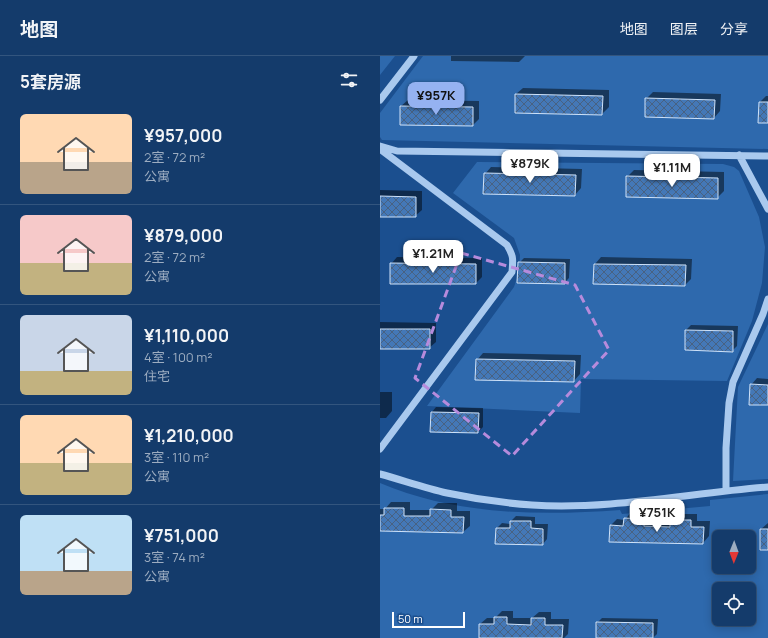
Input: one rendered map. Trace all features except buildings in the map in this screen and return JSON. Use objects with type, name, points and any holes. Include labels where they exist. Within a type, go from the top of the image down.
[{"type":"street","points":[[380,100],[414,56]]},
{"type":"street","points":[[380,147],[397,151],[768,156]]},
{"type":"street","points":[[380,147],[507,245],[513,254],[512,272],[380,450]]},
{"type":"street","points":[[739,156],[768,209]]},
{"type":"street","points":[[726,490],[726,448],[729,403],[734,382],[768,299]]},
{"type":"street","points":[[380,474],[447,493],[491,501],[532,505],[604,504],[726,490],[768,487]]},
{"type":"highlighted area","points":[[461,253],[575,285],[609,350],[512,456],[415,378]]},
{"type":"shaded area","points":[[380,56],[395,56],[380,75]]},
{"type":"shaded area","points":[[423,56],[768,56],[768,149],[382,140],[380,137],[380,113]]},
{"type":"shaded area","points":[[477,162],[723,164],[734,167],[739,171],[759,217],[765,247],[762,283],[752,321],[727,381],[581,379],[580,413],[427,406],[514,287],[519,272],[520,255],[514,238],[453,193]]},
{"type":"shaded area","points":[[768,324],[768,479],[733,481],[738,387]]},
{"type":"shaded area","points":[[380,483],[409,494],[438,502],[498,511],[529,513],[620,510],[622,514],[710,506],[710,500],[768,494],[768,638],[380,638]]}]
